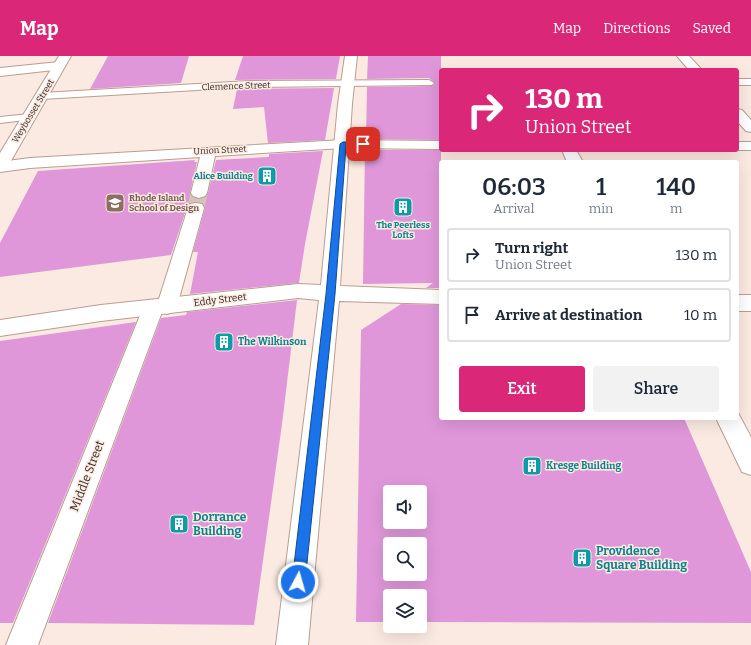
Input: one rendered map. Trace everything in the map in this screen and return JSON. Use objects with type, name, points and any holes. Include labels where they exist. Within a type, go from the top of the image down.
[{"type":"street","points":[[292,645],[330,294],[345,104],[349,83],[351,56]]},
{"type":"street","points":[[683,56],[694,68]]},
{"type":"street","points":[[0,72],[62,61]]},
{"type":"street","name":"Weybosset Street","points":[[0,166],[62,61]]},
{"type":"street","points":[[739,115],[751,128]]},
{"type":"street","name":"Union Street","points":[[0,166],[37,162],[343,144],[439,145]]},
{"type":"street","points":[[739,146],[751,146]]},
{"type":"street","name":"Middle Street","points":[[22,645],[160,307],[197,201],[209,151]]},
{"type":"street","name":"Eddy Street","points":[[0,328],[101,313],[298,291],[330,294],[439,297]]},
{"type":"street","points":[[739,303],[751,303]]},
{"type":"street","points":[[729,420],[751,463]]},
{"type":"lane","points":[[739,82],[751,82]]},
{"type":"lane","name":"Clemence Street","points":[[42,96],[249,84],[429,83]]},
{"type":"lane","points":[[0,120],[29,118]]},
{"type":"building","points":[[108,56],[189,56],[181,83],[90,89]]},
{"type":"building","points":[[243,56],[340,56],[336,79],[235,80]]},
{"type":"building","points":[[368,56],[441,56],[441,68],[439,68],[439,140],[366,139],[367,87],[432,86],[435,83],[429,78],[367,79]]},
{"type":"building","points":[[334,88],[325,140],[268,143],[264,107],[233,109],[237,89]]},
{"type":"building","name":"The Peerless Lofts","points":[[365,150],[439,150],[439,152],[441,152],[441,160],[439,160],[439,288],[426,288],[433,283],[363,284]]},
{"type":"building","points":[[323,151],[299,283],[190,294],[198,252],[193,252],[205,208],[203,203],[196,202],[190,203],[187,207],[171,255],[0,277],[0,243],[38,171],[195,160],[194,162],[197,162],[190,193],[193,197],[199,199],[205,197],[208,193],[216,160],[269,157],[269,154]]},
{"type":"building","name":"Dorrance Building","points":[[297,300],[282,424],[254,625],[48,623],[161,318],[186,315],[187,312]]},
{"type":"building","points":[[401,304],[439,305],[439,420],[685,420],[751,572],[751,623],[427,622],[427,589],[383,589],[383,622],[356,622],[361,330]]},
{"type":"building","points":[[136,322],[13,623],[0,623],[0,341]]},
{"type":"tunnel","points":[[196,208],[199,193]]},
{"type":"place","name":"Alice Building","points":[[267,176]]},
{"type":"place","name":"Rhode Island School of Design","points":[[115,203]]},
{"type":"place","name":"The Peerless Lofts","points":[[403,207]]},
{"type":"place","name":"The Wilkinson","points":[[224,342]]},
{"type":"place","name":"Kresge Building","points":[[532,466]]},
{"type":"place","name":"Dorrance Building","points":[[179,524]]},
{"type":"place","name":"Providence Square Building","points":[[582,558]]},
{"type":"route","points":[[298,582],[330,294],[343,144],[363,144]]}]
